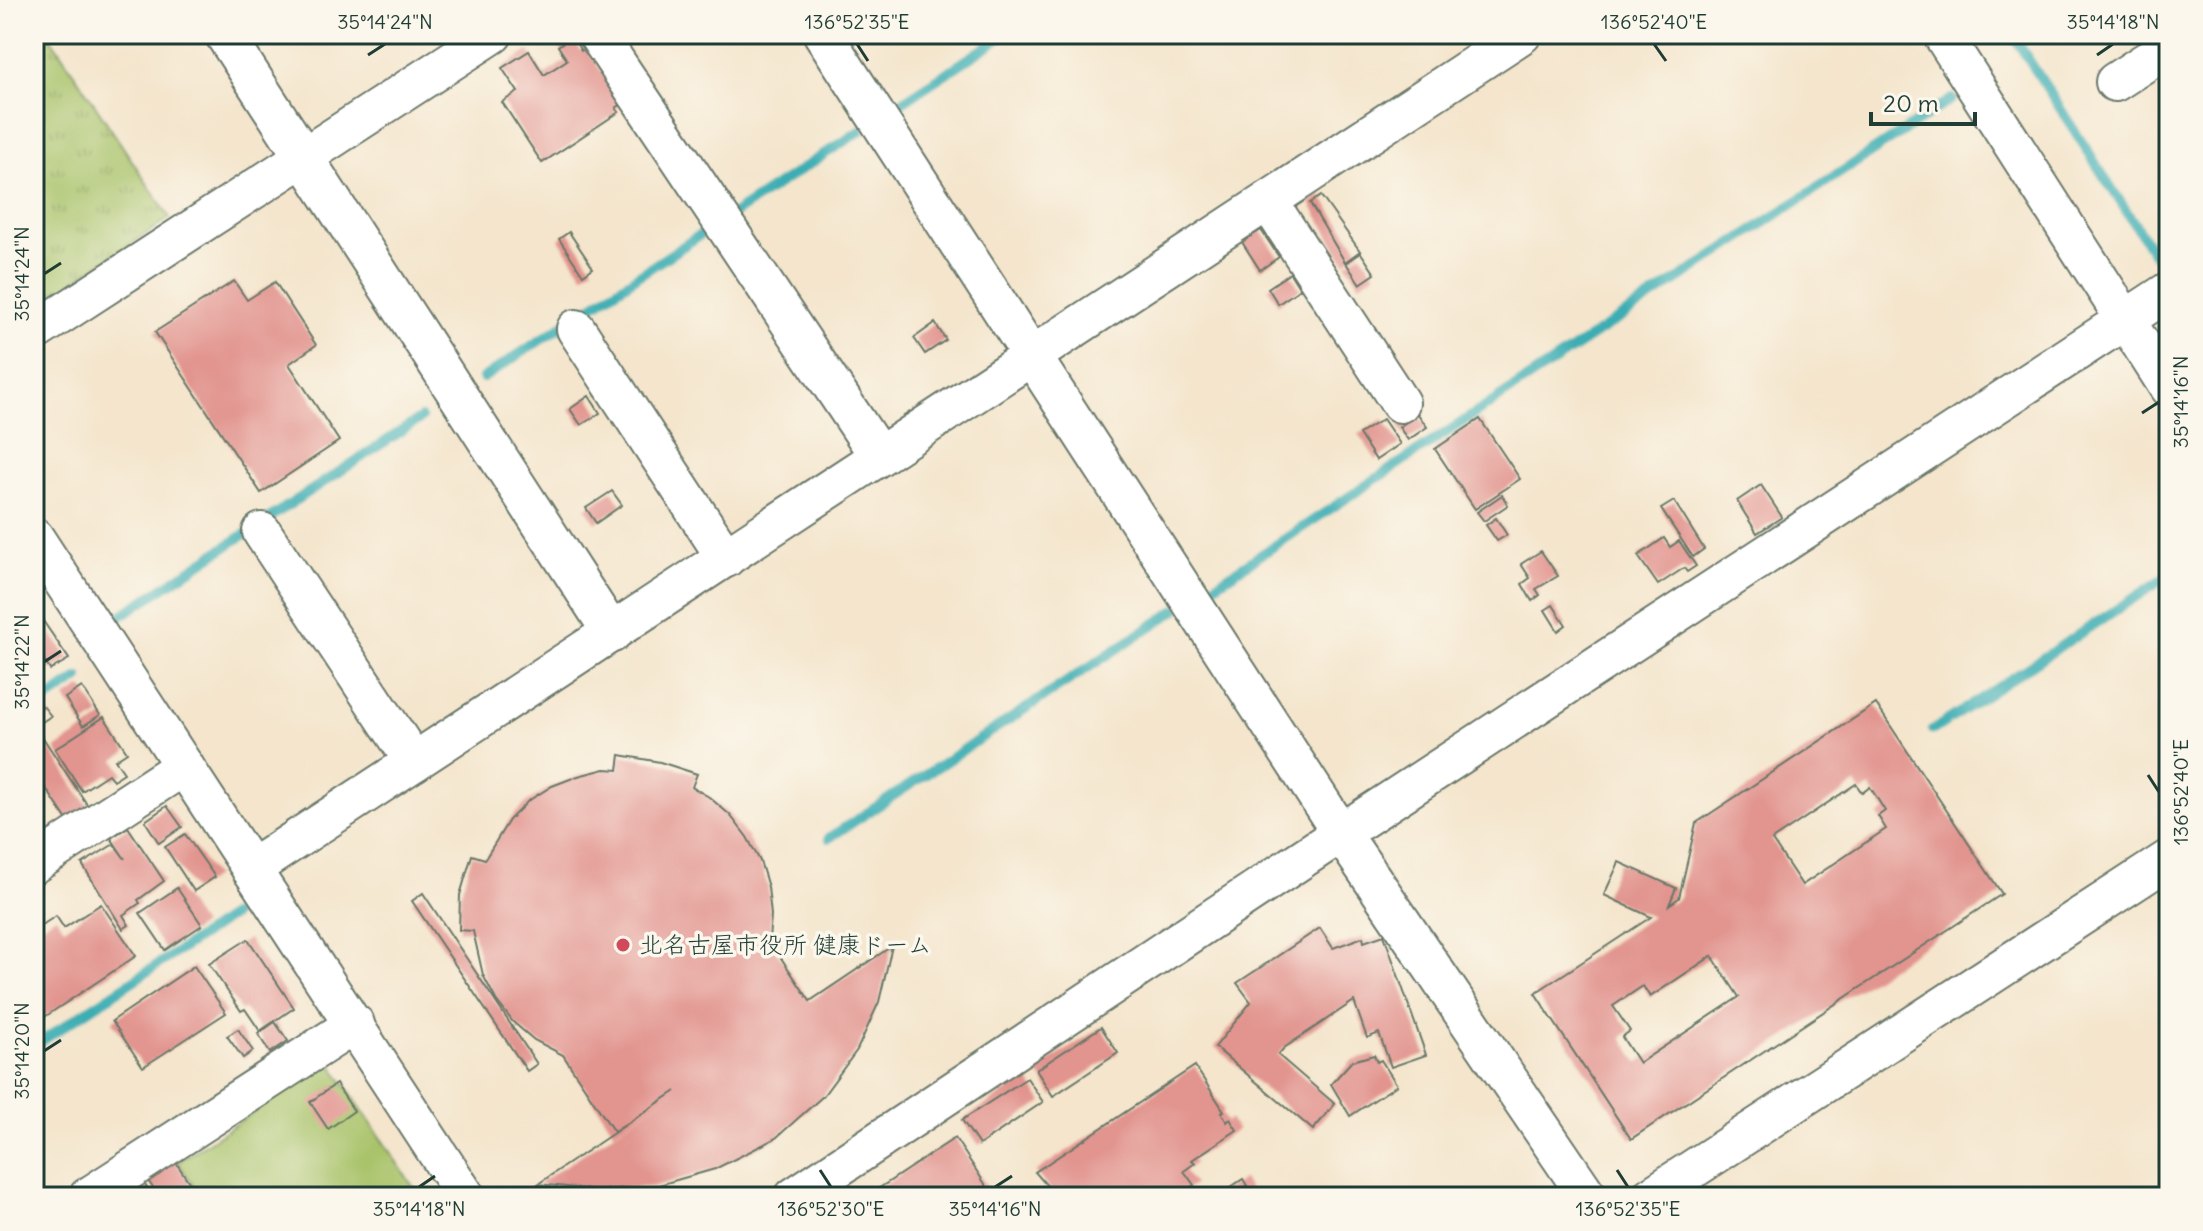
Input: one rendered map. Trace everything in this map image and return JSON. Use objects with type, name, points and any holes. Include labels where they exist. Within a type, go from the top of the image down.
[{"type":"street","points":[[224,34],[612,633]]},
{"type":"street","points":[[34,332],[493,34]]},
{"type":"street","points":[[597,34],[879,456]]},
{"type":"street","points":[[823,34],[1341,833],[1588,1197]]},
{"type":"street","points":[[251,869],[1522,34]]},
{"type":"street","points":[[1942,34],[2145,307],[2169,388]]},
{"type":"street","points":[[2115,82],[2169,47]]},
{"type":"street","points":[[1268,201],[1400,403]]},
{"type":"street","points":[[794,1197],[1341,833],[2145,307]]},
{"type":"street","points":[[576,329],[726,558]]},
{"type":"street","points":[[262,532],[414,762]]},
{"type":"street","points":[[39,556],[184,766],[466,1197]]},
{"type":"street","points":[[34,864],[184,766]]},
{"type":"street","points":[[1650,1197],[2169,859]]},
{"type":"street","points":[[92,1196],[355,1024]]},
{"type":"green space","points":[[34,34],[48,34],[170,218],[34,307]]},
{"type":"green space","points":[[330,1062],[420,1197],[201,1197],[178,1162]]},
{"type":"building","points":[[572,36],[581,51],[586,48],[622,104],[616,108],[619,112],[542,163],[502,102],[518,92],[502,68],[529,51],[544,75],[567,60],[558,46]]},
{"type":"building","points":[[1321,196],[1360,251],[1345,262],[1310,203]]},
{"type":"building","points":[[1261,230],[1279,257],[1260,270],[1242,242]]},
{"type":"building","points":[[569,232],[593,268],[583,275],[559,239]]},
{"type":"building","points":[[1361,253],[1375,274],[1360,284],[1346,263]]},
{"type":"building","points":[[1290,273],[1300,289],[1278,304],[1268,288]]},
{"type":"building","points":[[234,281],[247,300],[275,282],[316,345],[289,364],[339,441],[261,493],[155,332]]},
{"type":"building","points":[[935,323],[946,340],[925,354],[914,338]]},
{"type":"building","points":[[589,396],[600,413],[581,425],[570,409]]},
{"type":"building","points":[[1418,414],[1427,427],[1408,440],[1399,427]]},
{"type":"building","points":[[1383,419],[1400,444],[1376,460],[1359,434]]},
{"type":"building","points":[[1480,419],[1520,479],[1475,509],[1435,449]]},
{"type":"building","points":[[1761,485],[1782,517],[1757,533],[1737,501]]},
{"type":"building","points":[[612,491],[622,505],[596,523],[586,508]]},
{"type":"building","points":[[1502,495],[1508,505],[1484,521],[1477,512]]},
{"type":"building","points":[[1674,501],[1704,549],[1693,557],[1661,509]]},
{"type":"building","points":[[1496,518],[1507,535],[1497,541],[1486,525]]},
{"type":"building","points":[[1664,538],[1670,547],[1679,541],[1696,566],[1687,572],[1684,568],[1658,585],[1638,556]]},
{"type":"building","points":[[1541,551],[1558,576],[1536,589],[1540,595],[1532,601],[1522,584],[1530,578],[1521,564]]},
{"type":"building","points":[[1553,605],[1566,625],[1558,631],[1545,610]]},
{"type":"building","points":[[41,618],[69,659],[50,670],[45,662],[34,669],[34,622]]},
{"type":"building","points":[[82,687],[100,715],[83,726],[65,698]]},
{"type":"building","points":[[1876,704],[2002,894],[1631,1139],[1535,993],[1651,917],[1604,895],[1619,862],[1676,888],[1669,905],[1679,898],[1696,823]],"holes":[[[1856,784],[1862,793],[1870,787],[1885,811],[1878,816],[1886,829],[1802,885],[1772,840]],[[1712,956],[1739,997],[1639,1063],[1622,1037],[1630,1031],[1613,1006],[1643,986],[1650,997]]]},
{"type":"building","points":[[43,706],[51,716],[39,724],[34,712]]},
{"type":"building","points":[[104,717],[127,752],[115,760],[124,773],[113,780],[108,774],[82,791],[55,749]]},
{"type":"building","points":[[34,724],[88,806],[67,820],[34,770]]},
{"type":"building","name":"北名古屋市役所 健康ドーム","points":[[620,755],[660,762],[697,774],[692,787],[730,815],[747,837],[760,861],[768,887],[771,915],[769,940],[810,1001],[892,946],[879,1002],[857,1050],[823,1096],[776,1138],[715,1169],[652,1187],[596,1190],[538,1184],[676,1091],[614,1132],[563,1055],[534,1040],[513,1022],[496,1000],[483,975],[473,931],[459,930],[460,895],[472,855],[485,859],[509,820],[528,801],[552,786],[578,776],[605,769],[618,770]]},
{"type":"building","points":[[167,806],[182,827],[159,843],[145,821]]},
{"type":"building","points":[[128,827],[164,881],[123,915],[129,925],[123,929],[82,864],[114,844],[125,859],[111,838]]},
{"type":"building","points":[[185,834],[215,877],[194,891],[165,847]]},
{"type":"building","points":[[177,888],[202,925],[165,950],[140,913]]},
{"type":"building","points":[[423,893],[537,1064],[527,1071],[412,901]]},
{"type":"building","points":[[101,904],[136,956],[34,1024],[34,930],[56,916],[64,928]]},
{"type":"building","points":[[1320,928],[1333,948],[1363,937],[1364,942],[1384,935],[1426,1055],[1391,1067],[1379,1033],[1367,1038],[1354,1001],[1278,1055],[1335,1104],[1313,1130],[1215,1047],[1251,1002],[1237,983]]},
{"type":"building","points":[[248,939],[294,1008],[260,1031],[245,1009],[241,1011],[209,964]]},
{"type":"building","points":[[194,966],[226,1013],[143,1067],[112,1021]]},
{"type":"building","points":[[275,1022],[288,1041],[270,1053],[258,1034]]},
{"type":"building","points":[[1101,1027],[1118,1053],[1053,1096],[1036,1070]]},
{"type":"building","points":[[238,1029],[253,1051],[243,1058],[227,1036]]},
{"type":"building","points":[[1374,1055],[1377,1062],[1381,1060],[1397,1085],[1350,1116],[1331,1084],[1352,1061]]},
{"type":"building","points":[[1195,1066],[1224,1111],[1221,1113],[1227,1122],[1230,1119],[1237,1130],[1192,1160],[1195,1163],[1184,1171],[1194,1185],[1175,1197],[1156,1197],[1149,1188],[1135,1197],[1051,1197],[1047,1191],[1050,1189],[1035,1172]]},
{"type":"building","points":[[1027,1078],[1043,1102],[979,1145],[962,1120]]},
{"type":"building","points":[[336,1084],[354,1111],[328,1129],[310,1102]]},
{"type":"building","points":[[955,1138],[991,1193],[985,1197],[866,1197]]},
{"type":"building","points":[[173,1158],[199,1197],[159,1197],[145,1176]]},
{"type":"building","points":[[141,1179],[153,1197],[114,1197]]},
{"type":"building","points":[[1243,1179],[1254,1197],[1216,1197]]},
{"type":"waterway","points":[[899,104],[1006,34]]},
{"type":"waterway","points":[[2012,34],[2169,277]]},
{"type":"waterway","points":[[1215,585],[1952,99]]},
{"type":"waterway","points":[[733,214],[860,131]]},
{"type":"waterway","points":[[483,378],[706,231]]},
{"type":"waterway","points":[[116,619],[421,418]]},
{"type":"waterway","points":[[1933,730],[2169,575]]},
{"type":"waterway","points":[[829,838],[1176,610]]},
{"type":"waterway","points":[[34,708],[79,678]]},
{"type":"waterway","points":[[34,1046],[233,915]]},
{"type":"waterway","points":[[432,1197],[437,1194]]},
{"type":"place","name":"北名古屋市役所 健康ドーム","points":[[623,945]]}]
